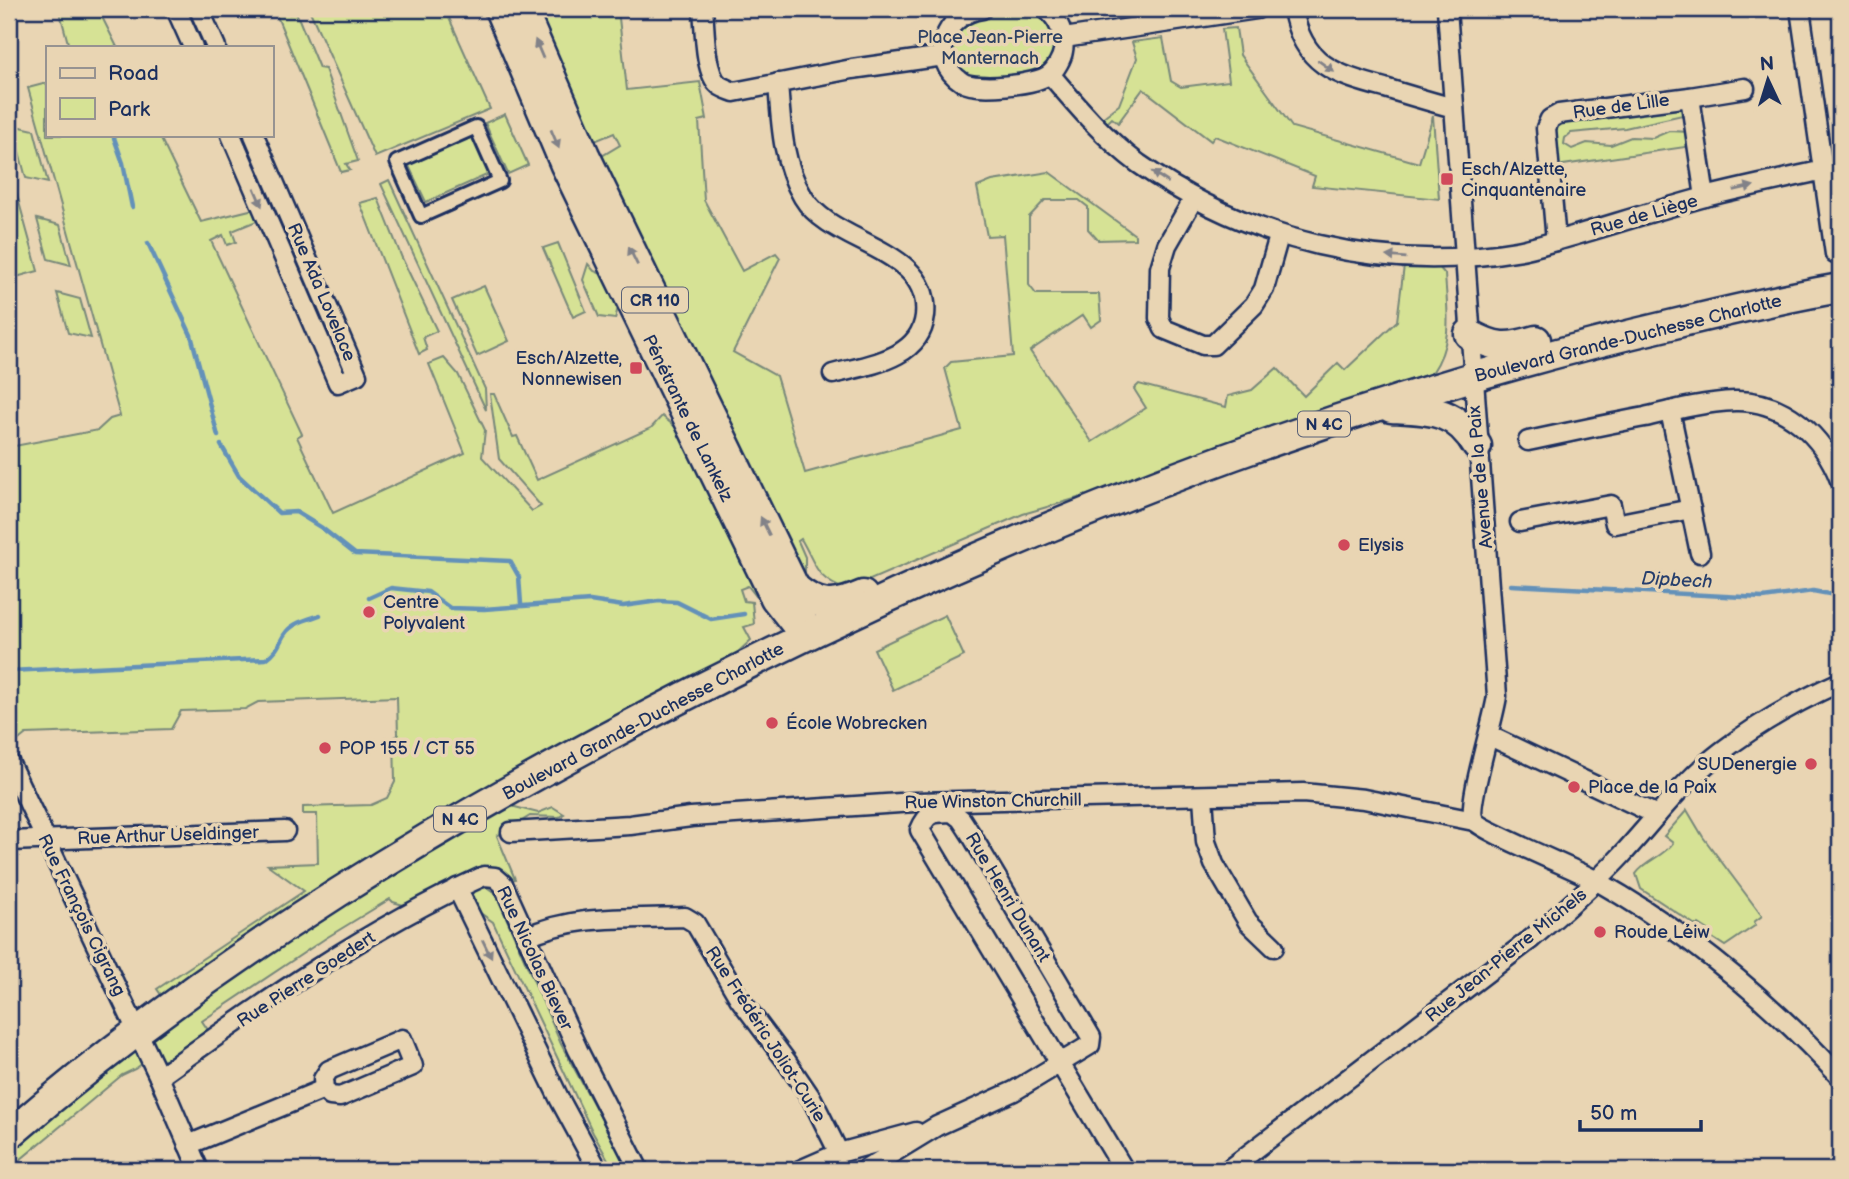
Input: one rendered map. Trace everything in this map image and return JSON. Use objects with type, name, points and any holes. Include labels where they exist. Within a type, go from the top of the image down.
[{"type":"main road","name":"Pénétrante de Lankelz","points":[[499,9],[565,165],[785,593],[776,617],[769,654]]},
{"type":"main road","name":"Pénétrante de Lankelz","points":[[522,9],[585,155],[805,636]]},
{"type":"main road","name":"Boulevard Grande-Duchesse Charlotte","points":[[9,1135],[137,1031],[255,947],[428,837],[598,741],[805,636],[961,564],[1101,506],[1289,436],[1472,376],[1590,343],[1762,303],[1840,288]]},
{"type":"main road","name":"N 4C","points":[[1469,334],[1501,348],[1686,303],[1762,303]]},
{"type":"main road","points":[[1374,408],[1439,413],[1457,421],[1477,446]]},
{"type":"main road","name":"Boulevard Grande-Duchesse Charlotte","points":[[785,593],[825,604],[842,604],[1035,519],[1101,506]]},
{"type":"street","points":[[176,9],[193,46]]},
{"type":"street","points":[[199,9],[216,46]]},
{"type":"street","points":[[703,9],[709,68],[720,86],[734,92],[852,69],[944,56]]},
{"type":"street","points":[[982,9],[969,10],[946,18],[944,39],[944,56],[950,72],[963,83],[980,88],[1037,80],[1050,74],[1058,64],[1064,38],[1059,25],[1045,9]]},
{"type":"street","points":[[1064,38],[1257,9]]},
{"type":"street","points":[[1293,9],[1296,26],[1306,47],[1321,64],[1340,76],[1454,108]]},
{"type":"street","name":"Avenue de la Paix","points":[[1447,9],[1497,696],[1490,736]]},
{"type":"street","points":[[1800,9],[1835,254]]},
{"type":"street","points":[[1050,74],[1102,132],[1138,163],[1194,198],[1279,236],[1264,289],[1254,305],[1213,345],[1203,345],[1164,329],[1159,317],[1160,268],[1167,246],[1194,198]]},
{"type":"street","points":[[779,83],[783,141],[790,170],[804,199],[822,218],[901,262],[916,277],[925,297],[925,319],[917,338],[904,352],[887,360],[833,374]]},
{"type":"street","name":"Rue de Lille","points":[[1556,241],[1546,128],[1550,119],[1559,114],[1745,88]]},
{"type":"street","name":"Rue de Lille","points":[[1690,97],[1705,197]]},
{"type":"street","points":[[475,127],[500,181],[421,216],[397,162],[475,127]]},
{"type":"street","name":"Rue Ada Lovelace","points":[[231,136],[338,383],[358,375],[254,136]]},
{"type":"street","name":"Rue de Liège","points":[[1279,236],[1335,250],[1403,258],[1517,251],[1705,197],[1824,170]]},
{"type":"street","points":[[1528,441],[1670,411],[1737,401],[1764,405],[1789,415],[1808,429],[1824,447],[1840,480]]},
{"type":"street","points":[[1670,411],[1700,553]]},
{"type":"street","points":[[1520,522],[1611,505],[1615,524],[1690,509]]},
{"type":"street","name":"Rue Jean-Pierre Michels","points":[[1228,1170],[1520,947],[1597,881],[1657,815],[1719,753],[1778,714],[1840,682]]},
{"type":"street","points":[[1657,815],[1490,736],[1471,807],[1474,821],[1484,830],[1548,856],[1597,881],[1691,942],[1763,1000],[1840,1077]]},
{"type":"street","name":"Rue François Cigrang","points":[[9,762],[159,1077],[199,1170]]},
{"type":"street","name":"Rue Winston Churchill","points":[[511,832],[915,802],[1303,793],[1364,799],[1474,821]]},
{"type":"street","points":[[1203,796],[1206,842],[1214,864],[1248,922],[1274,947]]},
{"type":"street","name":"Rue Henri Dunant","points":[[1058,1064],[1090,1045],[1091,1037],[961,819],[953,812],[933,813],[925,818],[920,830],[1058,1064],[1124,1170]]},
{"type":"street","name":"Rue Arthur Useldinger","points":[[9,841],[285,831]]},
{"type":"street","name":"Rue Nicolas Biever","points":[[457,888],[484,876],[495,877],[503,884],[578,1050],[639,1170]]},
{"type":"street","points":[[457,888],[560,1100],[598,1170]]},
{"type":"street","name":"Rue Pierre Goedert","points":[[159,1077],[275,996],[457,888]]},
{"type":"street","name":"Rue Frédéric Joliot-Curie","points":[[526,937],[547,927],[569,922],[685,917],[695,923],[740,998],[812,1099],[839,1153]]},
{"type":"street","points":[[402,1039],[414,1066],[340,1097],[330,1096],[324,1089],[323,1079],[329,1070],[402,1039]]},
{"type":"street","points":[[865,1170],[937,1126],[1014,1091],[1058,1064]]},
{"type":"street","points":[[188,1144],[324,1089]]},
{"type":"street","points":[[800,1170],[839,1153],[937,1126]]},
{"type":"green space","points":[[59,9],[98,9],[116,46],[69,46]]},
{"type":"green space","points":[[274,9],[287,9],[290,14],[296,12],[319,68],[325,69],[358,161],[346,164],[350,170],[341,172]]},
{"type":"green space","points":[[309,9],[445,9],[490,109],[375,157]]},
{"type":"green space","points":[[531,9],[618,9],[627,90],[700,82],[707,119],[699,121],[704,200],[742,271],[776,253],[780,258],[733,352],[776,376],[805,473],[962,430],[945,368],[951,362],[1013,356],[1003,235],[987,236],[977,187],[992,181],[1049,172],[1135,235],[1135,239],[1098,240],[1088,229],[1088,207],[1079,200],[1045,200],[1029,217],[1029,285],[1036,294],[1099,294],[1101,320],[1091,327],[1083,315],[1030,351],[1092,442],[1146,408],[1134,389],[1139,384],[1226,407],[1228,396],[1252,390],[1277,368],[1304,396],[1338,363],[1345,370],[1397,321],[1404,266],[1438,266],[1445,274],[1448,325],[1444,349],[1432,373],[1296,419],[1102,491],[1023,514],[847,590],[822,576],[801,539],[798,541],[805,557],[805,572],[799,578],[597,159],[620,145],[614,133],[590,143]]},
{"type":"green space","name":"Place Jean-Pierre Manternach","points":[[982,9],[1046,9],[1064,38],[1050,74],[963,83],[944,39]]},
{"type":"green space","points":[[1236,28],[1240,55],[1292,127],[1419,163],[1433,116],[1439,199],[1312,186],[1315,176],[1215,136],[1211,141],[1143,89],[1118,123],[1112,118],[1107,123],[1102,118],[1119,105],[1137,58],[1132,42],[1163,38],[1171,81],[1181,87],[1229,81],[1222,29]]},
{"type":"green space","points":[[46,83],[46,136],[159,136],[201,222],[254,209],[259,220],[232,231],[236,242],[227,245],[223,235],[211,241],[302,434],[297,437],[333,513],[465,453],[429,364],[444,358],[458,374],[485,430],[482,457],[532,511],[541,506],[499,459],[490,394],[494,394],[513,437],[517,436],[537,480],[651,428],[662,416],[683,433],[764,594],[756,596],[748,586],[740,589],[744,601],[752,602],[754,624],[744,627],[751,640],[738,652],[422,825],[309,894],[162,996],[157,989],[304,891],[268,865],[318,863],[317,814],[303,814],[303,807],[371,805],[387,798],[395,782],[397,697],[258,702],[245,709],[181,711],[171,729],[26,734],[15,743],[9,730],[9,447],[98,430],[110,419],[120,416],[28,88]]},
{"type":"green space","points":[[1680,106],[1687,114],[1625,128],[1571,133],[1565,138],[1564,144],[1572,149],[1587,143],[1611,145],[1631,137],[1653,138],[1669,131],[1690,132],[1692,146],[1556,166],[1555,128],[1562,121]]},
{"type":"green space","points":[[505,114],[528,165],[508,174],[485,123]]},
{"type":"green space","points":[[12,125],[34,130],[48,183],[26,178]]},
{"type":"green space","points":[[472,136],[489,174],[426,202],[408,164]]},
{"type":"green space","points":[[9,166],[38,271],[9,279]]},
{"type":"green space","points":[[389,180],[485,389],[486,410],[381,184]]},
{"type":"green space","points":[[378,198],[402,258],[437,331],[423,337],[427,350],[419,354],[360,203]]},
{"type":"green space","points":[[37,219],[60,225],[71,265],[48,259]]},
{"type":"green space","points":[[558,243],[586,311],[573,317],[543,248]]},
{"type":"green space","points":[[588,264],[594,271],[607,276],[620,300],[615,319],[599,317],[583,280]]},
{"type":"green space","points":[[484,286],[509,341],[477,356],[452,300]]},
{"type":"green space","points":[[57,293],[80,299],[91,338],[68,333]]},
{"type":"green space","points":[[945,615],[964,656],[893,690],[874,649]]},
{"type":"green space","points":[[511,806],[538,813],[553,807],[564,814],[559,817],[530,816],[497,836],[515,879],[503,884],[495,877],[417,909],[390,899],[326,938],[202,1021],[214,1039],[159,1077],[150,1058],[122,1075],[9,1169],[9,1154],[114,1064],[173,1020],[334,910]]},
{"type":"green space","points":[[1687,810],[1703,837],[1762,916],[1754,922],[1756,925],[1725,946],[1708,935],[1710,931],[1699,924],[1697,926],[1641,889],[1636,874],[1673,843],[1664,836]]},
{"type":"green space","points":[[478,887],[488,888],[496,894],[561,1044],[629,1170],[614,1170],[593,1133],[493,922],[476,910],[470,894]]},
{"type":"waterway","points":[[113,136],[123,163],[132,207]]},
{"type":"waterway","points":[[148,243],[191,335],[218,436]]},
{"type":"waterway","points":[[221,445],[239,476],[279,513],[296,512],[355,554],[510,561],[519,577],[521,604]]},
{"type":"waterway","name":"Dipbech","points":[[1511,585],[1763,598],[1813,591],[1840,596]]},
{"type":"waterway","points":[[369,598],[391,588],[428,592],[450,608],[484,609],[590,601],[623,606],[659,601],[677,602],[711,619],[744,614]]},
{"type":"waterway","points":[[9,671],[266,659],[275,651],[290,628],[320,615]]},
{"type":"place","name":"Esch/Alzette, Cinquantenaire","points":[[1447,179]]},
{"type":"place","name":"Esch/Alzette, Nonnewisen","points":[[636,368]]},
{"type":"place","name":"Elysis","points":[[1344,545]]},
{"type":"place","name":"Centre Polyvalent","points":[[369,612]]},
{"type":"place","name":"École Wobrecken","points":[[772,723]]},
{"type":"place","name":"POP 155 / CT 55","points":[[325,748]]},
{"type":"place","name":"SUDenergie","points":[[1811,764]]},
{"type":"place","name":"Place de la Paix","points":[[1574,787]]},
{"type":"place","name":"Roude Léiw","points":[[1600,932]]}]
